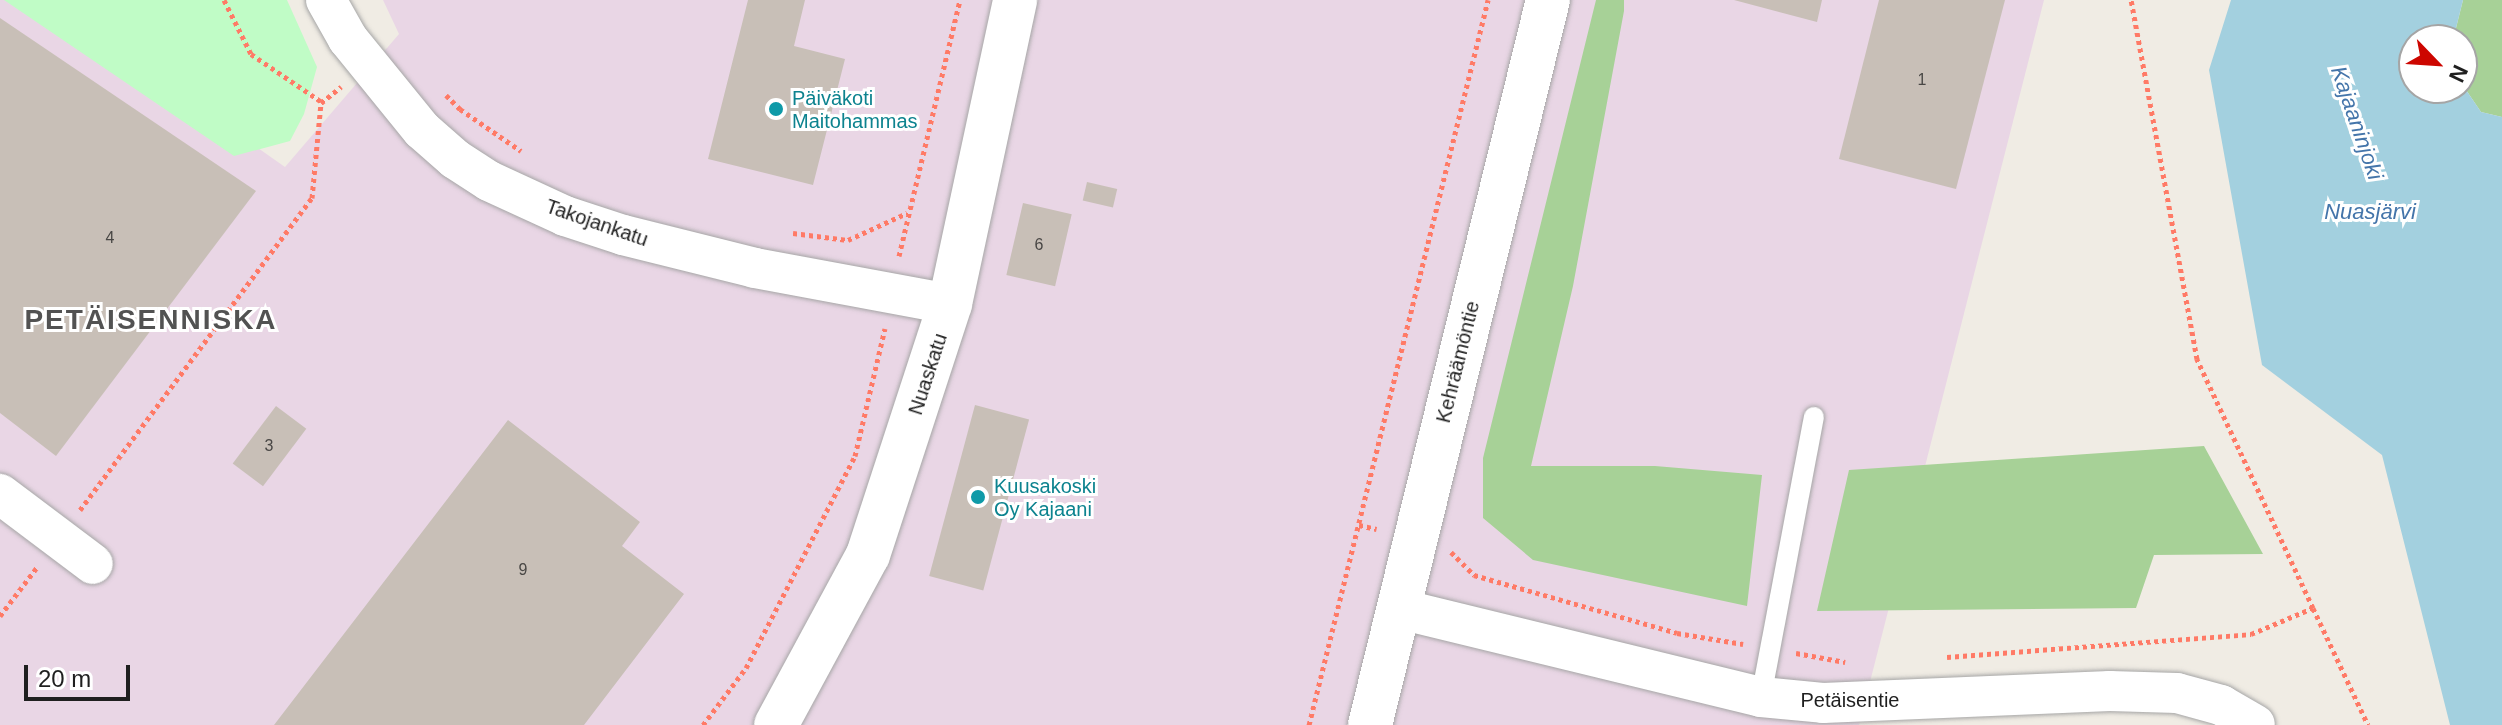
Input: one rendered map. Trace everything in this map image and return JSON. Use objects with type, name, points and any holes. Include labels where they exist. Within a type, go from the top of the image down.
[{"type":"street","name":"Takojankatu","points":[[326,0],[348,39],[422,130],[455,159],[489,181],[565,216],[623,235],[755,268],[950,304]]},
{"type":"street","name":"Nuaskatu","points":[[776,725],[868,555],[950,304],[1015,0]]},
{"type":"street","name":"Kehräämöntie","points":[[1370,725],[1548,0]]},
{"type":"street","points":[[0,494],[93,564]]},
{"type":"street","name":"Petäisentie","points":[[1400,609],[1767,706],[2110,691],[2177,693],[2221,705],[2255,725]]},
{"type":"lane","points":[[1767,706],[1769,649],[1814,417]]},
{"type":"path","points":[[224,0],[251,54],[321,103]]},
{"type":"path","points":[[703,725],[746,668],[855,456],[907,213],[960,0]]},
{"type":"path","points":[[1309,725],[1488,0]]},
{"type":"path","points":[[2131,0],[2197,359],[2368,725]]},
{"type":"path","points":[[79,512],[312,198],[321,103],[345,85]]},
{"type":"path","points":[[439,88],[460,109],[522,152]]},
{"type":"path","points":[[778,232],[848,240],[907,213]]},
{"type":"path","points":[[1359,525],[1414,537],[1448,549],[1474,575],[1677,633],[1856,664]]},
{"type":"path","points":[[1935,658],[2251,634],[2313,608]]},
{"type":"shaded area","points":[[0,0],[47,0],[285,167],[399,34],[383,0],[2044,0],[1859,725],[0,725]]},
{"type":"green space","points":[[4,0],[287,0],[317,67],[304,114],[290,141],[234,156]]},
{"type":"green space","points":[[1596,0],[1624,0],[1624,11],[1573,286],[1531,466],[1655,466],[1762,475],[1747,606],[1533,560],[1483,518],[1483,458]]},
{"type":"green space","points":[[2463,0],[2502,0],[2502,117],[2481,112],[2476,104],[2478,104],[2478,24],[2457,24]]},
{"type":"green space","points":[[2204,446],[2263,554],[2154,555],[2136,608],[1817,611],[1849,470]]},
{"type":"water","name":"Nuasjärvi","points":[[2231,0],[2463,0],[2457,24],[2398,24],[2398,104],[2476,104],[2481,112],[2502,117],[2502,725],[2450,725],[2382,455],[2262,365],[2209,70]]},
{"type":"building","name":"Päiväkoti Maitohammas","points":[[748,0],[805,0],[794,46],[845,59],[813,185],[708,159]]},
{"type":"building","points":[[1734,0],[1822,0],[1817,22]]},
{"type":"building","points":[[1879,0],[2005,0],[1956,189],[1839,159]]},
{"type":"building","points":[[0,18],[256,191],[56,456],[0,413]]},
{"type":"building","points":[[1087,182],[1117,189],[1113,207],[1083,201]]},
{"type":"building","points":[[1023,203],[1072,214],[1055,286],[1006,275]]},
{"type":"building","name":"Kuusakoski Oy Kajaani","points":[[975,405],[1029,419],[983,590],[929,576]]},
{"type":"building","points":[[276,406],[306,429],[263,486],[233,464]]},
{"type":"building","points":[[508,420],[640,522],[622,546],[684,594],[584,725],[274,725]]},
{"type":"place","name":"Päiväkoti Maitohammas","points":[[776,109]]},
{"type":"place","name":"Kuusakoski Oy Kajaani","points":[[978,497]]},
{"type":"district","name":"PETÄISENNISKA","points":[[151,320]]},
{"type":"water label","name":"Kajaaninjoki","points":[[2357,123]]}]
